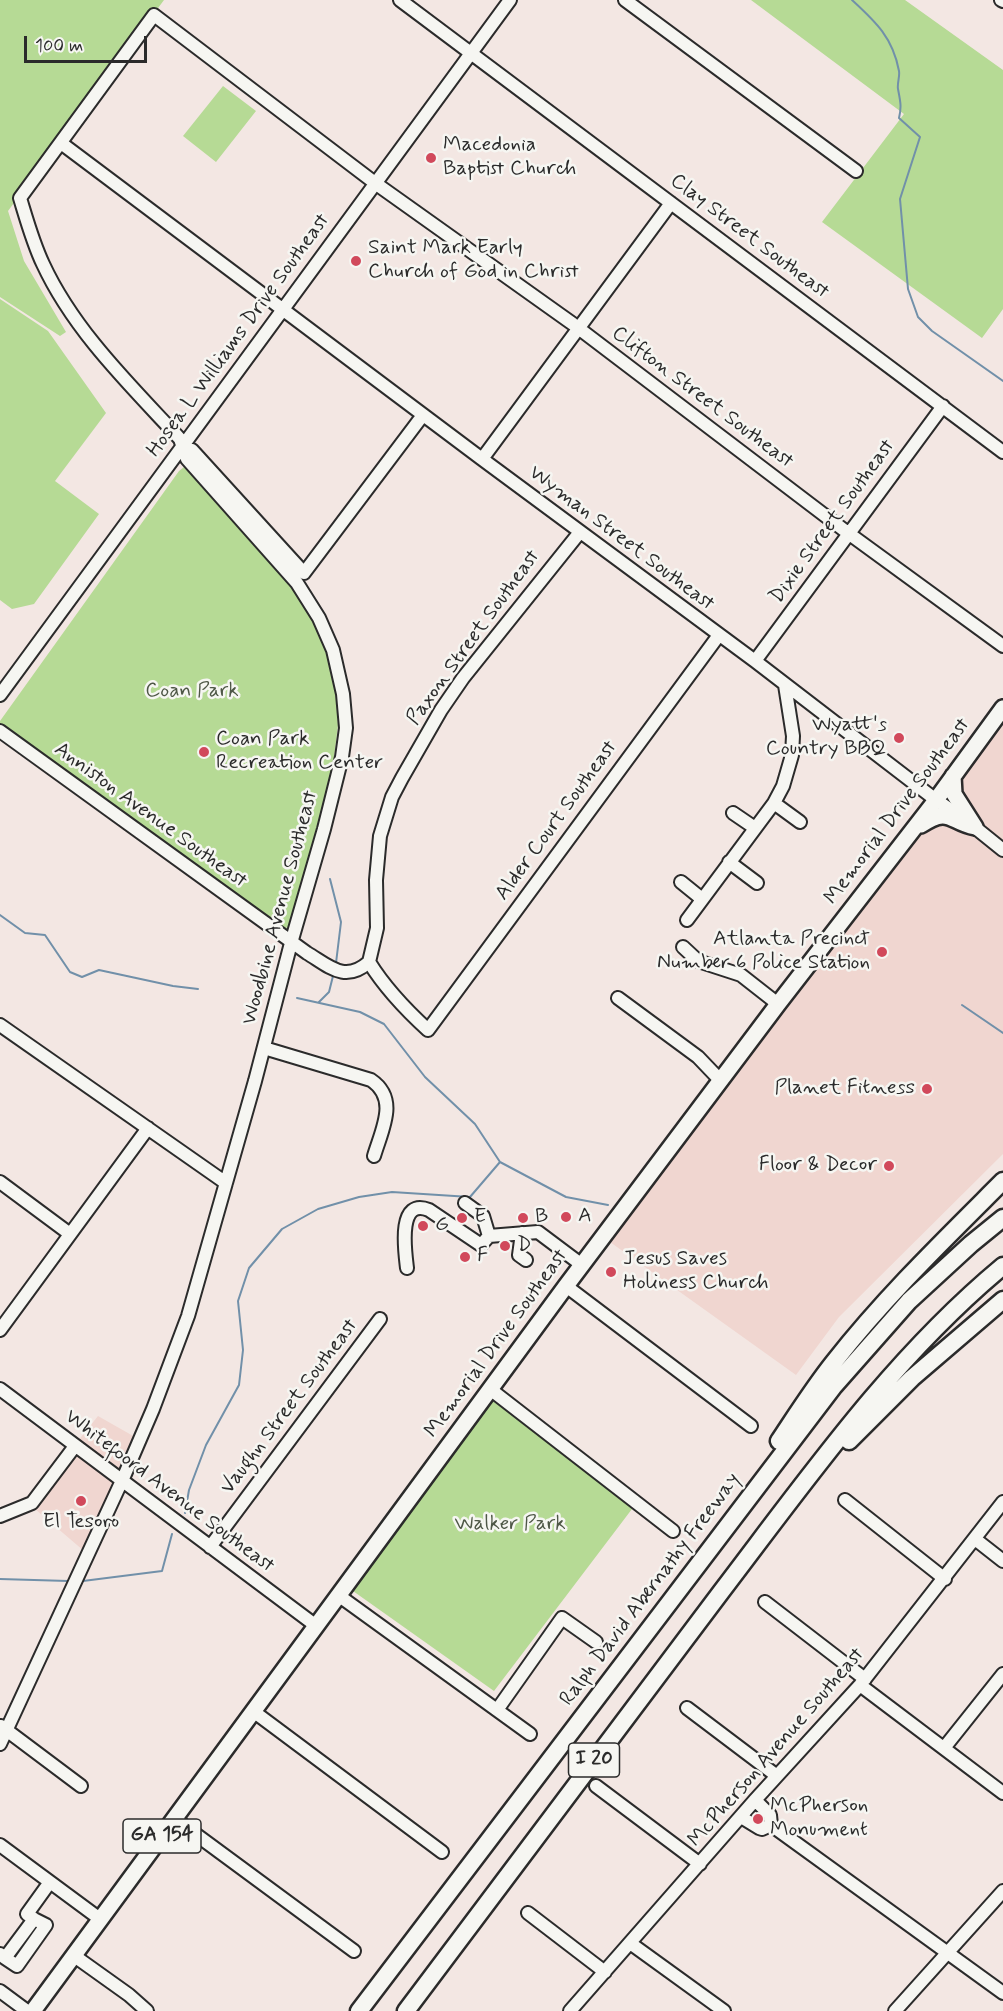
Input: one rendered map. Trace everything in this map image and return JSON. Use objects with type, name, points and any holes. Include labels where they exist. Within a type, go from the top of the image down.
[{"type":"highway","points":[[713,1544],[804,1403],[834,1361],[893,1293],[1003,1181]]},
{"type":"highway","name":"Ralph David Abernathy Freeway","points":[[359,2011],[834,1386],[872,1341],[936,1275],[1003,1218]]},
{"type":"highway","name":"I 20","points":[[406,2011],[784,1509],[856,1417],[893,1372],[959,1305],[1003,1266]]},
{"type":"highway","points":[[784,1509],[912,1378],[965,1330],[1003,1300]]},
{"type":"main road","name":"Memorial Drive Southeast","points":[[33,2011],[315,1624],[566,1286],[777,1004],[936,800],[1003,708]]},
{"type":"main road","points":[[953,776],[954,794],[975,827]]},
{"type":"main road","points":[[911,832],[938,816],[955,818],[975,827]]},
{"type":"street","name":"Clay Street Southeast","points":[[400,0],[1003,452]]},
{"type":"street","name":"Hosea L Williams Drive Southeast","points":[[0,695],[510,0]]},
{"type":"street","points":[[626,0],[856,171]]},
{"type":"street","name":"Clifton Street Southeast","points":[[61,143],[154,15],[375,183],[578,328],[848,533],[1003,646]]},
{"type":"street","name":"Woodbine Avenue Southeast","points":[[0,1744],[3,1728],[122,1481],[188,1316],[324,829],[342,757],[346,728],[343,694],[333,650],[319,618],[297,583],[187,459],[181,448],[180,439],[93,343],[43,265],[20,198],[61,143]]},
{"type":"street","name":"Wyman Street Southeast","points":[[61,143],[423,416],[755,661],[1003,850]]},
{"type":"street","points":[[482,459],[671,203]]},
{"type":"street","name":"Dixie Street Southeast","points":[[755,661],[943,406]]},
{"type":"street","points":[[181,448],[192,450],[304,573],[423,416]]},
{"type":"street","name":"Paxon Street Southeast","points":[[369,962],[377,928],[376,880],[380,836],[392,797],[441,710],[463,678],[580,532]]},
{"type":"street","name":"Alder Court Southeast","points":[[369,962],[382,982],[408,1012],[428,1030],[719,635]]},
{"type":"street","points":[[687,920],[774,803],[783,786],[792,755],[793,736],[785,685]]},
{"type":"street","name":"Anniston Avenue Southeast","points":[[0,731],[291,943],[338,971],[356,972],[369,962]]},
{"type":"street","points":[[774,803],[800,822]]},
{"type":"street","points":[[733,813],[755,828]]},
{"type":"street","points":[[729,862],[757,883]]},
{"type":"street","points":[[681,882],[702,899]]},
{"type":"street","points":[[683,947],[698,961],[741,975],[777,1004]]},
{"type":"street","points":[[618,998],[698,1057],[720,1080]]},
{"type":"street","points":[[0,1025],[226,1184]]},
{"type":"street","points":[[264,1048],[371,1080],[377,1084],[386,1096],[387,1105],[374,1156]]},
{"type":"street","points":[[0,1330],[148,1128]]},
{"type":"street","points":[[0,1182],[70,1234]]},
{"type":"street","points":[[465,1203],[483,1216],[489,1236]]},
{"type":"street","points":[[407,1268],[404,1245],[406,1222],[408,1215],[414,1209],[422,1207],[429,1209],[481,1245],[489,1236],[538,1232],[582,1265]]},
{"type":"street","points":[[522,1233],[519,1255],[526,1260]]},
{"type":"street","points":[[566,1286],[751,1426]]},
{"type":"street","name":"Vaughn Street Southeast","points":[[210,1547],[380,1319]]},
{"type":"street","name":"Whitefoord Avenue Southeast","points":[[0,1389],[315,1624]]},
{"type":"street","points":[[490,1389],[673,1531]]},
{"type":"street","points":[[0,1516],[32,1503],[75,1446]]},
{"type":"street","points":[[845,1500],[945,1579]]},
{"type":"street","name":"McPherson Avenue Southeast","points":[[570,2011],[755,1800],[863,1682],[1003,1503]]},
{"type":"street","points":[[975,1539],[1003,1561]]},
{"type":"street","points":[[338,1594],[530,1734]]},
{"type":"street","points":[[765,1602],[944,1748],[1003,1793]]},
{"type":"street","points":[[497,1710],[562,1618],[596,1642]]},
{"type":"street","points":[[944,1748],[1003,1674]]},
{"type":"street","points":[[687,1708],[777,1776]]},
{"type":"street","points":[[253,1712],[442,1852]]},
{"type":"street","points":[[3,1728],[81,1786]]},
{"type":"street","points":[[596,1786],[700,1864]]},
{"type":"street","points":[[755,1800],[770,1815],[771,1825],[1003,1993]]},
{"type":"street","points":[[741,1817],[762,1829],[771,1825]]},
{"type":"street","points":[[175,1819],[354,1951]]},
{"type":"street","points":[[0,1845],[100,1919]]},
{"type":"street","points":[[3,1956],[17,1966],[46,1924],[27,1914],[50,1882]]},
{"type":"street","points":[[895,2011],[1003,1891]]},
{"type":"street","points":[[528,1913],[605,1972]]},
{"type":"street","points":[[630,1943],[724,2011]]},
{"type":"street","points":[[73,1955],[129,1995],[147,2011]]},
{"type":"street","points":[[0,1991],[27,2011]]},
{"type":"shaded area","points":[[1003,701],[1003,1154],[839,1317],[796,1375],[603,1237]]},
{"type":"shaded area","points":[[98,1416],[142,1441],[84,1551],[28,1503]]},
{"type":"green space","points":[[0,0],[164,0],[8,211],[24,261],[66,332],[60,336],[0,297]]},
{"type":"green space","points":[[751,0],[905,0],[1003,70],[1003,309],[982,338],[822,222],[904,114]]},
{"type":"green space","points":[[223,86],[256,111],[216,162],[183,136]]},
{"type":"green space","points":[[0,299],[48,331],[106,413],[55,481],[99,514],[34,604],[12,609],[0,600]]},
{"type":"green space","name":"Coan Park","points":[[184,467],[297,594],[314,620],[334,675],[338,725],[333,766],[290,927],[281,929],[0,727],[0,721]]},
{"type":"green space","name":"Walker Park","points":[[493,1401],[635,1505],[494,1691],[353,1591]]},
{"type":"waterway","points":[[852,0],[876,23],[888,40],[899,71],[898,87],[901,106],[899,118],[920,137],[900,199],[908,289],[918,317],[932,331],[1003,381]]},
{"type":"waterway","points":[[330,879],[341,922],[336,963]]},
{"type":"waterway","points":[[0,915],[25,933],[45,935],[70,972],[82,977],[99,970],[198,989]]},
{"type":"waterway","points":[[319,1002],[329,992],[333,976]]},
{"type":"waterway","points":[[297,998],[360,1012],[384,1024],[425,1077],[475,1124],[500,1162],[566,1197],[608,1205]]},
{"type":"waterway","points":[[962,1005],[1003,1033]]},
{"type":"waterway","points":[[185,1513],[189,1490],[206,1445],[239,1385],[243,1350],[238,1301],[249,1268],[282,1229],[318,1209],[359,1197],[392,1192],[470,1197],[500,1162]]},
{"type":"waterway","points":[[83,1581],[162,1571],[172,1534]]},
{"type":"waterway","points":[[0,1579],[68,1581]]},
{"type":"place","name":"Macedonia Baptist Church","points":[[431,158]]},
{"type":"place","name":"Saint Mark Early Church of God in Christ","points":[[356,261]]},
{"type":"place","name":"Wyatt's Country BBQ","points":[[899,738]]},
{"type":"place","name":"Coan Park Recreation Center","points":[[204,752]]},
{"type":"place","name":"Atlanta Precinct Number 6 Police Station","points":[[882,952]]},
{"type":"place","name":"Planet Fitness","points":[[927,1089]]},
{"type":"place","name":"Floor & Decor","points":[[889,1166]]},
{"type":"place","name":"A","points":[[566,1217]]},
{"type":"place","name":"E","points":[[462,1218]]},
{"type":"place","name":"B","points":[[523,1218]]},
{"type":"place","name":"G","points":[[423,1226]]},
{"type":"place","name":"D","points":[[505,1246]]},
{"type":"place","name":"F","points":[[465,1257]]},
{"type":"place","name":"Jesus Saves Holiness Church","points":[[611,1272]]},
{"type":"place","name":"El Tesoro","points":[[81,1501]]},
{"type":"place","name":"McPherson Monument","points":[[758,1819]]}]
